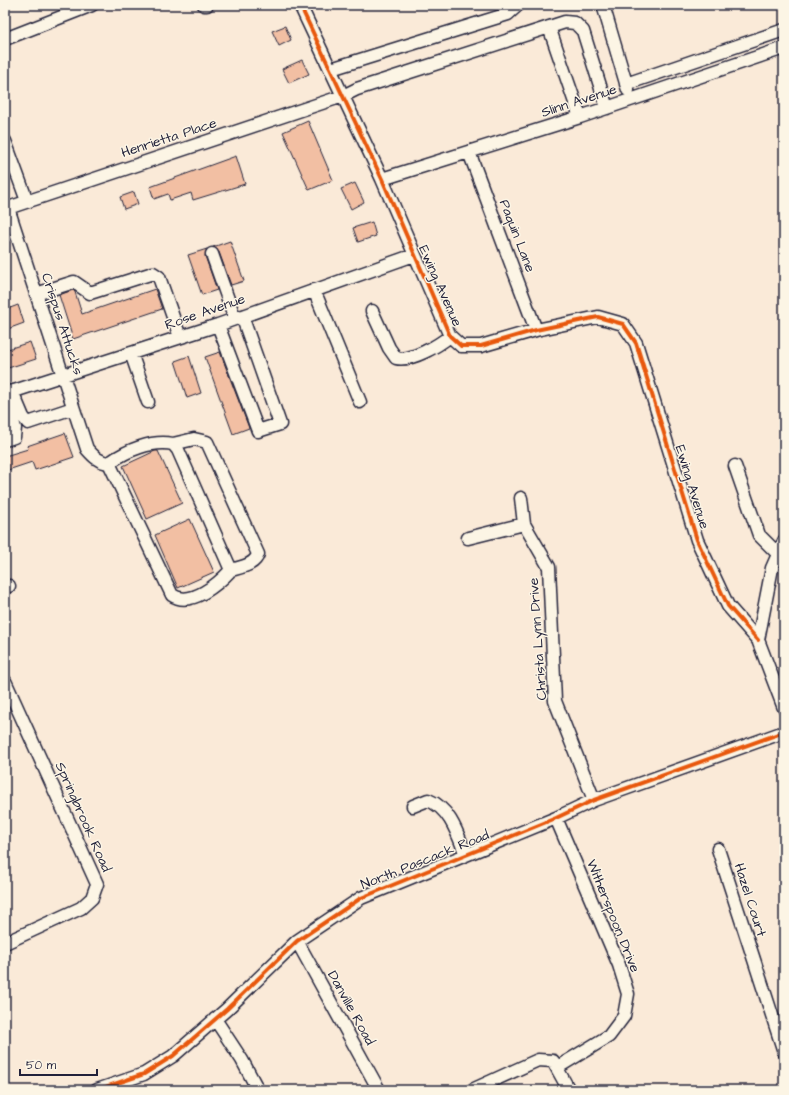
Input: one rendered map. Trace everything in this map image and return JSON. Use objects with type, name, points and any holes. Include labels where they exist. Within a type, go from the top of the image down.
[{"type":"street","points":[[5,39],[92,5]]},
{"type":"street","name":"Ewing Avenue","points":[[300,5],[382,179],[450,336],[461,346],[481,346],[536,330],[598,317],[623,324],[636,343],[697,540],[728,606],[758,640]]},
{"type":"street","points":[[331,69],[508,14],[518,5]]},
{"type":"street","points":[[603,5],[631,100]]},
{"type":"street","name":"Henrietta Place","points":[[7,208],[343,96],[357,89],[565,22],[575,23],[583,31],[607,108]]},
{"type":"street","points":[[549,27],[580,117]]},
{"type":"street","points":[[626,84],[784,30]]},
{"type":"street","name":"Slinn Avenue","points":[[382,179],[580,117],[784,48]]},
{"type":"street","points":[[5,140],[27,201]]},
{"type":"street","name":"Paquin Lane","points":[[469,152],[536,330]]},
{"type":"street","name":"Crispus Attucks","points":[[7,208],[87,449],[94,457],[102,462],[109,463]]},
{"type":"street","points":[[212,254],[239,317],[280,424],[258,431],[218,325]]},
{"type":"street","name":"Rose Avenue","points":[[7,394],[218,325],[414,255]]},
{"type":"street","points":[[36,294],[74,282],[90,293],[153,273],[159,277],[180,337]]},
{"type":"street","points":[[314,290],[360,402]]},
{"type":"street","points":[[372,311],[389,348],[396,358],[404,358],[432,349],[450,336]]},
{"type":"street","points":[[131,353],[148,402]]},
{"type":"street","points":[[7,394],[28,423],[73,408]]},
{"type":"street","points":[[5,440],[14,437],[15,428],[7,394]]},
{"type":"street","points":[[194,438],[207,442],[258,554],[251,563],[231,570],[217,585],[190,598],[182,600],[172,596],[109,463],[152,443],[163,442],[173,444],[194,438]]},
{"type":"street","points":[[173,444],[178,450],[231,570]]},
{"type":"street","points":[[735,466],[759,535],[778,554]]},
{"type":"street","name":"Christa Lynn Drive","points":[[521,498],[524,524],[549,567],[555,701],[594,800]]},
{"type":"street","points":[[468,538],[524,524]]},
{"type":"street","points":[[784,542],[772,568],[758,640],[784,708]]},
{"type":"street","name":"Springbrook Road","points":[[5,681],[97,884],[92,898],[81,908],[5,943]]},
{"type":"street","name":"North Pascack Road","points":[[97,1090],[131,1085],[144,1074],[173,1056],[227,1009],[297,942],[361,898],[556,818],[594,800],[784,732]]},
{"type":"street","points":[[413,806],[428,800],[435,803],[455,827],[466,855]]},
{"type":"street","name":"Witherspoon Drive","points":[[556,818],[619,965],[628,994],[624,1016],[609,1036],[558,1067]]},
{"type":"street","name":"Hazel Court","points":[[718,849],[780,1025],[784,1052]]},
{"type":"street","name":"Danville Road","points":[[297,942],[379,1090]]},
{"type":"street","points":[[215,1019],[242,1060],[258,1090]]},
{"type":"street","points":[[472,1090],[538,1060],[553,1061],[558,1067],[570,1090]]},
{"type":"building","points":[[285,26],[291,40],[279,46],[272,31]]},
{"type":"building","points":[[302,60],[309,74],[289,83],[282,69]]},
{"type":"building","points":[[308,121],[333,180],[309,190],[283,132]]},
{"type":"building","points":[[236,156],[245,184],[193,200],[191,193],[170,200],[168,194],[154,199],[150,187]]},
{"type":"building","points":[[355,183],[364,202],[351,209],[341,189]]},
{"type":"building","points":[[134,192],[138,204],[124,209],[120,197]]},
{"type":"building","points":[[372,222],[376,236],[358,242],[353,228]]},
{"type":"building","points":[[230,241],[244,281],[231,285],[219,252],[213,247]]},
{"type":"building","points":[[207,249],[205,256],[217,290],[202,295],[188,255]]},
{"type":"building","points":[[155,289],[162,309],[73,339],[59,295],[73,290],[82,314]]},
{"type":"building","points":[[18,305],[24,323],[5,330],[5,310]]},
{"type":"building","points":[[30,342],[36,359],[5,369],[5,350]]},
{"type":"building","points":[[220,352],[249,428],[233,434],[205,357]]},
{"type":"building","points":[[189,356],[201,393],[187,398],[175,361]]},
{"type":"building","points":[[65,433],[74,457],[35,470],[32,462],[5,471],[5,456],[28,449],[27,446]]},
{"type":"building","points":[[158,451],[182,503],[147,519],[123,466]]},
{"type":"building","points":[[190,519],[214,572],[178,588],[155,535]]},
{"type":"cycle path","points":[[300,5],[382,179],[450,336],[461,346],[481,346],[536,330],[598,317],[623,324],[636,343],[697,540],[728,606],[758,640]]},
{"type":"cycle path","points":[[97,1090],[144,1074],[173,1056],[227,1009],[297,941],[361,898],[556,818],[594,800],[784,732]]}]
